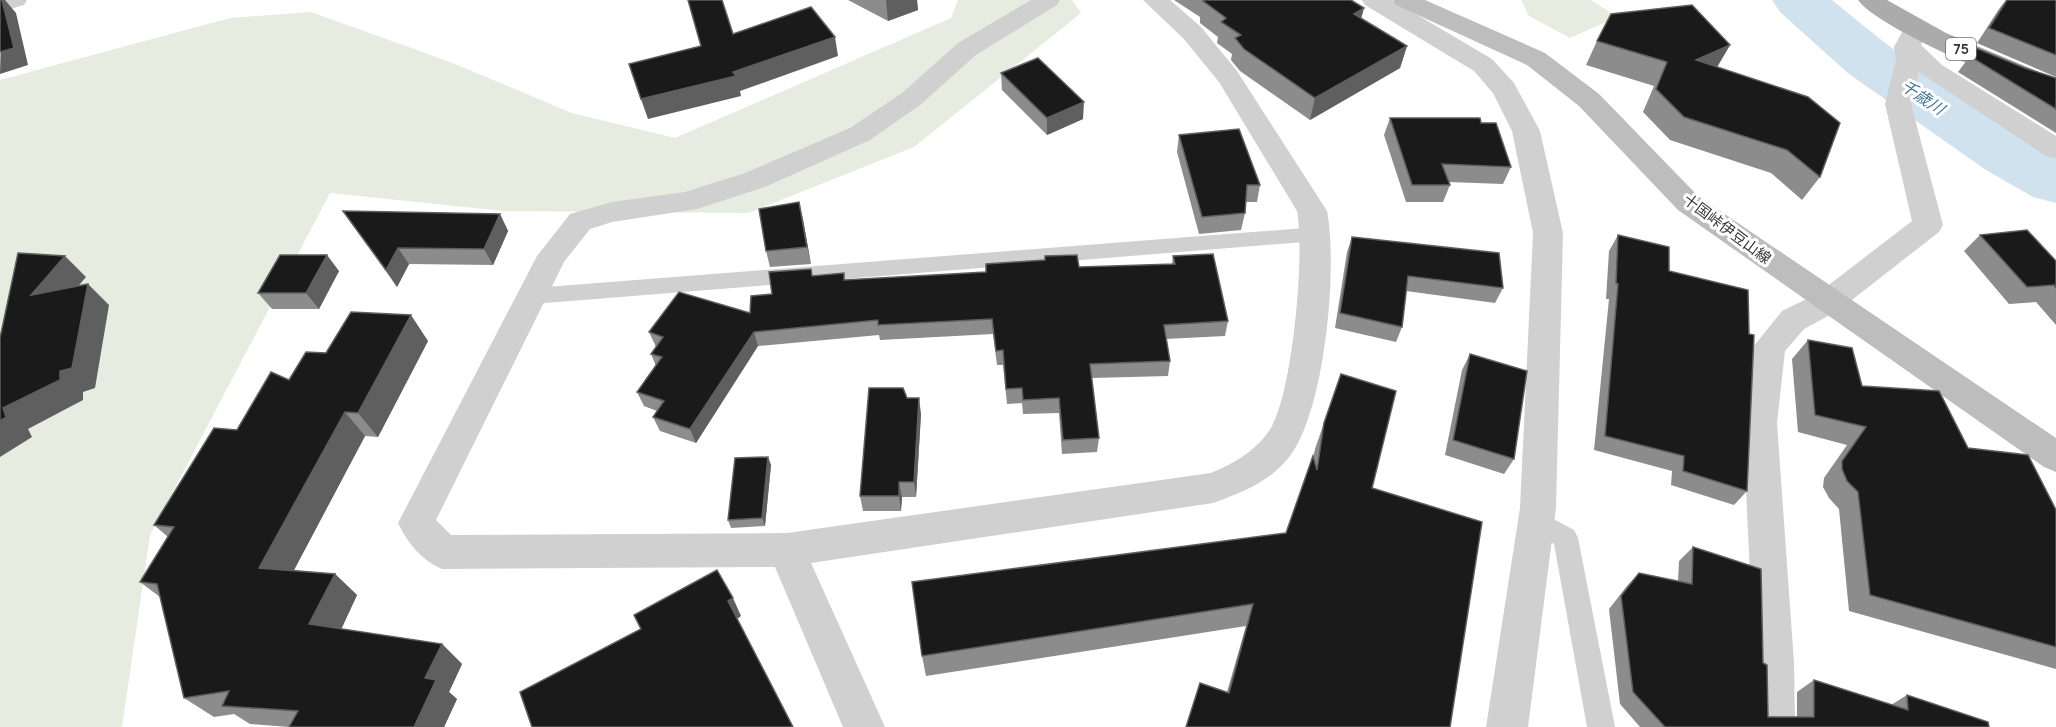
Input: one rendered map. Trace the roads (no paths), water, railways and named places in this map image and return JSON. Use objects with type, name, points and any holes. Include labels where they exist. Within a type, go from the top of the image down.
[{"type":"main road","name":"十国峠伊豆山線","points":[[1405,0],[1536,59],[1589,100],[1688,203],[1828,302],[2056,457]]},
{"type":"main road","name":"75","points":[[1870,0],[1889,14],[1911,45],[2056,89]]},
{"type":"street","points":[[0,4],[15,0]]},
{"type":"street","points":[[1048,0],[967,49],[911,99],[860,134],[755,180],[687,202],[612,212],[580,221],[552,256],[416,523],[442,552],[787,550],[1213,488],[1244,476],[1275,450],[1292,420],[1308,335],[1317,234],[1312,211],[1256,116],[1192,32],[1170,10],[1155,0]]},
{"type":"street","points":[[1374,0],[1483,65],[1505,89],[1526,131],[1548,233],[1537,521],[1507,727]]},
{"type":"street","points":[[1774,727],[1774,663],[1761,423],[1769,347],[1793,320],[1828,302],[1929,225],[1898,104],[1911,45]]},
{"type":"street","points":[[1911,45],[1933,71],[2056,149]]},
{"type":"street","points":[[787,550],[864,727]]},
{"type":"lane","points":[[533,296],[1317,234]]},
{"type":"lane","points":[[1537,521],[1565,538],[1601,727]]},
{"type":"waterway","name":"千歳川","points":[[1799,0],[1869,61],[2008,155],[2056,181]]}]
